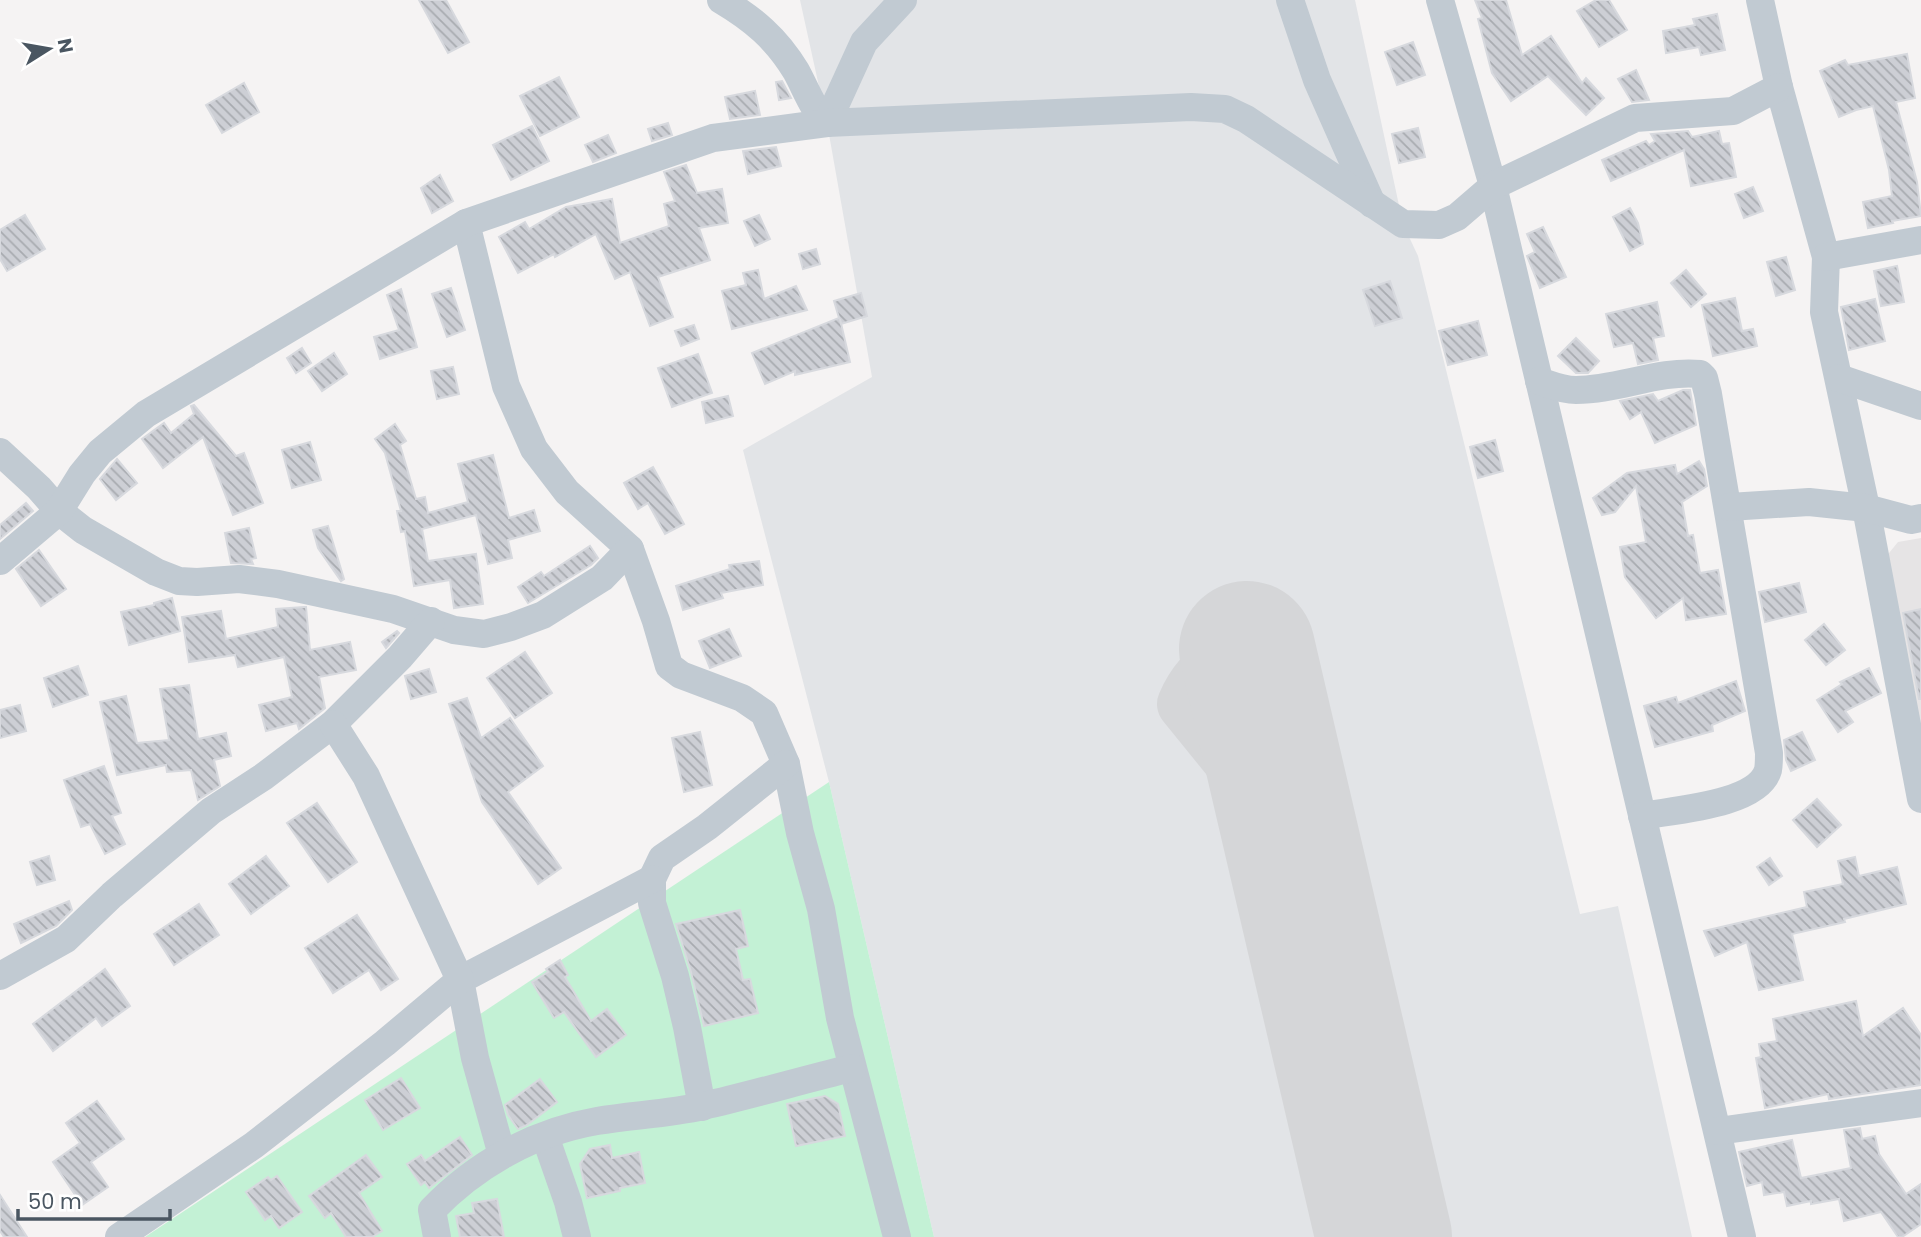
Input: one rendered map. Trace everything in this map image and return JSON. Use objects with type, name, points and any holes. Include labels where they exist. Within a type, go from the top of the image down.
[{"type":"street","points":[[720,0],[772,36],[796,71],[817,114],[827,123]]},
{"type":"street","points":[[827,123],[864,43],[903,0]]},
{"type":"street","points":[[1290,0],[1317,80],[1372,204]]},
{"type":"street","points":[[1440,0],[1493,186],[1742,1237]]},
{"type":"street","points":[[1760,0],[1779,87],[1826,257],[1824,312],[1866,508],[1921,799]]},
{"type":"street","points":[[0,561],[59,511],[82,474],[100,452],[146,414],[466,223],[713,138],[827,123],[1191,107],[1225,109],[1246,119],[1403,224],[1439,225],[1457,217],[1493,186],[1635,118],[1734,111],[1779,87]]},
{"type":"street","points":[[466,223],[506,386],[534,449],[567,492],[630,549],[669,666],[681,675],[742,698],[764,713],[786,764],[800,832],[821,909],[840,1018],[897,1237]]},
{"type":"street","points":[[1826,257],[1921,240]]},
{"type":"street","points":[[1539,381],[1575,390],[1654,376],[1700,374],[1709,394],[1769,753],[1768,772],[1753,789],[1725,800],[1642,816]]},
{"type":"street","points":[[1839,378],[1921,406]]},
{"type":"street","points":[[0,452],[39,488],[59,511],[106,545],[156,572],[179,580],[197,582],[239,579],[278,584],[393,609],[454,630],[484,634],[543,615],[602,578],[630,549]]},
{"type":"street","points":[[1729,507],[1809,502],[1866,508],[1911,520],[1921,518]]},
{"type":"street","points":[[0,976],[66,939],[112,895],[211,811],[263,777],[333,724],[400,657],[430,621]]},
{"type":"street","points":[[333,724],[366,776],[460,980],[475,1058],[502,1155]]},
{"type":"street","points":[[702,1107],[688,1027],[652,904],[652,878],[662,858],[707,827],[786,764]]},
{"type":"street","points":[[119,1237],[254,1144],[385,1043],[460,980],[652,878]]},
{"type":"street","points":[[437,1237],[432,1210],[455,1186],[502,1155],[545,1136],[595,1121],[702,1107],[852,1068]]},
{"type":"street","points":[[1718,1131],[1921,1103]]},
{"type":"street","points":[[545,1136],[577,1237]]},
{"type":"shaded area","points":[[800,0],[1355,0],[1403,224],[1418,256],[1580,914],[1618,906],[1692,1237],[934,1237],[829,782],[743,450],[872,377],[827,123]]},
{"type":"shaded area","points":[[1921,538],[1921,738],[1885,558],[1898,542]]},
{"type":"green space","points":[[829,782],[934,1237],[145,1237]]},
{"type":"building","points":[[419,0],[446,0],[469,42],[448,53]]},
{"type":"building","points":[[1475,0],[1506,0],[1522,55],[1551,36],[1582,83],[1586,78],[1604,98],[1586,115],[1548,76],[1511,101],[1492,73],[1478,19],[1482,18]]},
{"type":"building","points":[[1596,0],[1609,0],[1627,30],[1599,47],[1577,11]]},
{"type":"building","points":[[1717,14],[1725,50],[1701,55],[1699,47],[1666,53],[1663,31],[1695,25],[1693,19]]},
{"type":"building","points":[[1413,42],[1425,75],[1397,85],[1385,52]]},
{"type":"building","points":[[1907,54],[1915,98],[1896,102],[1917,182],[1921,216],[1868,228],[1863,202],[1892,196],[1889,170],[1873,106],[1839,117],[1820,71],[1845,60],[1848,65]]},
{"type":"building","points":[[1636,70],[1649,100],[1632,102],[1618,79]]},
{"type":"building","points":[[559,77],[579,117],[540,136],[520,96]]},
{"type":"building","points":[[782,81],[791,98],[779,100],[776,82]]},
{"type":"building","points":[[244,83],[259,112],[222,133],[206,105]]},
{"type":"building","points":[[755,91],[760,115],[730,119],[725,97]]},
{"type":"building","points":[[668,123],[672,135],[652,141],[648,129]]},
{"type":"building","points":[[532,126],[549,161],[511,180],[493,145]]},
{"type":"building","points":[[1418,128],[1425,157],[1399,163],[1392,134]]},
{"type":"building","points":[[1688,131],[1692,137],[1719,131],[1722,144],[1729,143],[1736,177],[1691,186],[1684,150],[1611,181],[1602,160],[1646,141],[1649,145],[1655,141],[1651,134]]},
{"type":"building","points":[[608,135],[616,153],[593,162],[585,145]]},
{"type":"building","points":[[776,147],[781,166],[748,174],[743,151]]},
{"type":"building","points":[[686,165],[697,193],[722,189],[728,223],[699,228],[710,260],[658,277],[673,317],[650,326],[630,272],[615,279],[596,234],[555,257],[554,254],[518,273],[499,237],[525,222],[529,229],[566,207],[612,199],[620,243],[669,226],[664,204],[675,201],[664,172]]},
{"type":"building","points":[[440,175],[453,201],[432,213],[421,188]]},
{"type":"building","points":[[1753,187],[1763,211],[1744,218],[1735,194]]},
{"type":"building","points":[[1630,208],[1638,223],[1643,244],[1630,251],[1613,217]]},
{"type":"building","points":[[25,215],[45,249],[7,271],[0,259],[0,230]]},
{"type":"building","points":[[759,215],[770,239],[755,246],[744,221]]},
{"type":"building","points":[[1543,227],[1566,277],[1540,288],[1527,256],[1535,252],[1527,234]]},
{"type":"building","points":[[816,249],[820,264],[803,269],[799,254]]},
{"type":"building","points":[[1786,257],[1795,290],[1776,296],[1767,262]]},
{"type":"building","points":[[1897,266],[1904,302],[1881,306],[1874,271]]},
{"type":"building","points":[[758,270],[764,299],[796,286],[807,310],[732,329],[722,291],[746,285],[743,273]]},
{"type":"building","points":[[1686,270],[1706,294],[1691,307],[1671,283]]},
{"type":"building","points":[[1390,281],[1402,318],[1375,326],[1363,290]]},
{"type":"building","points":[[451,288],[465,330],[447,337],[432,294]]},
{"type":"building","points":[[401,289],[417,347],[380,359],[374,337],[399,330],[387,295]]},
{"type":"building","points":[[861,293],[867,316],[841,324],[850,362],[795,375],[795,371],[765,384],[752,353],[839,318],[834,301]]},
{"type":"building","points":[[1735,298],[1742,331],[1753,329],[1757,346],[1713,356],[1702,305]]},
{"type":"building","points":[[1875,299],[1885,341],[1849,350],[1841,307]]},
{"type":"building","points":[[1657,302],[1664,336],[1653,338],[1658,360],[1638,364],[1633,343],[1614,347],[1606,314]]},
{"type":"building","points":[[1478,321],[1487,355],[1448,365],[1439,331]]},
{"type":"building","points":[[694,325],[699,339],[681,346],[675,331]]},
{"type":"building","points":[[1576,338],[1599,361],[1588,373],[1576,373],[1558,356]]},
{"type":"building","points":[[302,348],[311,363],[296,373],[287,358]]},
{"type":"building","points":[[334,353],[347,374],[322,391],[308,371]]},
{"type":"building","points":[[698,354],[712,393],[672,407],[658,368]]},
{"type":"building","points":[[453,367],[459,394],[437,399],[431,371]]},
{"type":"building","points":[[1683,390],[1690,390],[1696,425],[1655,443],[1641,412],[1630,419],[1620,401],[1653,394],[1658,401]]},
{"type":"building","points":[[728,396],[733,416],[706,423],[702,402]]},
{"type":"building","points":[[194,405],[236,456],[244,453],[263,503],[233,515],[203,437],[163,468],[142,439],[164,423],[171,433],[194,414],[191,406]]},
{"type":"building","points":[[395,424],[406,441],[400,445],[416,499],[425,497],[428,513],[468,502],[458,464],[493,455],[509,518],[534,510],[540,531],[508,540],[512,558],[488,564],[476,515],[422,529],[428,561],[476,554],[483,604],[454,608],[450,580],[414,586],[405,531],[401,532],[397,511],[401,511],[385,453],[375,439]]},
{"type":"building","points":[[1495,440],[1503,471],[1478,478],[1470,447]]},
{"type":"building","points":[[310,442],[321,480],[292,488],[282,450]]},
{"type":"building","points":[[117,459],[137,483],[116,500],[100,479]]},
{"type":"building","points":[[1699,461],[1704,469],[1707,486],[1682,502],[1688,536],[1693,535],[1700,573],[1718,570],[1726,614],[1686,620],[1683,598],[1656,618],[1625,577],[1620,547],[1646,542],[1636,486],[1615,512],[1602,515],[1593,498],[1627,473],[1675,465],[1677,474]]},
{"type":"building","points":[[653,467],[684,524],[665,534],[648,503],[638,509],[624,483]]},
{"type":"building","points":[[26,503],[33,511],[0,539],[0,525]]},
{"type":"building","points":[[328,526],[344,579],[341,581],[318,548],[313,530]]},
{"type":"building","points":[[249,528],[256,558],[251,559],[253,564],[231,563],[225,533]]},
{"type":"building","points":[[590,546],[598,558],[591,565],[528,603],[518,587],[541,572],[544,576]]},
{"type":"building","points":[[39,550],[66,589],[41,606],[16,569]]},
{"type":"building","points":[[759,561],[763,585],[721,593],[723,598],[683,610],[676,586],[730,569],[729,565]]},
{"type":"building","points":[[1799,583],[1806,612],[1765,622],[1759,592]]},
{"type":"building","points":[[172,598],[180,631],[129,645],[121,612]]},
{"type":"building","points":[[306,607],[310,650],[350,642],[356,670],[319,677],[325,708],[299,729],[297,723],[266,731],[259,705],[292,697],[284,657],[238,667],[235,655],[189,662],[182,617],[221,611],[226,639],[278,627],[276,609]]},
{"type":"building","points":[[1921,609],[1921,699],[1919,699],[1903,613]]},
{"type":"building","points":[[1824,624],[1845,650],[1826,665],[1805,640]]},
{"type":"building","points":[[729,629],[741,656],[710,668],[699,641]]},
{"type":"building","points":[[397,631],[399,633],[386,648],[382,642]]},
{"type":"building","points":[[525,652],[552,693],[515,718],[487,678]]},
{"type":"building","points":[[78,666],[88,695],[53,707],[44,678]]},
{"type":"building","points":[[1869,668],[1881,693],[1845,711],[1853,722],[1838,732],[1817,700],[1842,684],[1840,682]]},
{"type":"building","points":[[429,669],[436,692],[411,699],[405,676]]},
{"type":"building","points":[[1736,681],[1745,711],[1712,725],[1713,731],[1655,747],[1644,706],[1676,697],[1678,703]]},
{"type":"building","points":[[189,685],[198,739],[226,733],[231,756],[214,760],[220,786],[198,800],[191,770],[167,772],[166,765],[117,775],[100,702],[126,696],[137,743],[169,740],[160,689]]},
{"type":"building","points":[[467,698],[481,738],[510,718],[543,766],[508,792],[561,868],[538,884],[482,802],[449,704]]},
{"type":"building","points":[[20,705],[26,731],[0,738],[0,710]]},
{"type":"building","points":[[700,732],[712,785],[684,792],[672,738]]},
{"type":"building","points":[[1802,732],[1815,760],[1791,771],[1786,760],[1784,740]]},
{"type":"building","points":[[104,766],[121,813],[112,816],[125,844],[105,854],[90,824],[81,827],[64,780]]},
{"type":"building","points":[[1817,799],[1841,825],[1817,847],[1793,820]]},
{"type":"building","points":[[317,803],[357,862],[328,882],[287,823]]},
{"type":"building","points":[[49,856],[55,880],[37,885],[30,862]]},
{"type":"building","points":[[266,856],[289,886],[251,914],[229,884]]},
{"type":"building","points":[[1855,857],[1859,876],[1897,867],[1906,904],[1792,934],[1803,980],[1759,990],[1747,942],[1715,956],[1704,931],[1807,907],[1804,892],[1843,884],[1838,861]]},
{"type":"building","points":[[1770,858],[1782,876],[1769,885],[1757,867]]},
{"type":"building","points":[[69,901],[72,910],[56,926],[21,943],[14,924]]},
{"type":"building","points":[[199,904],[219,935],[174,965],[154,934]]},
{"type":"building","points":[[740,910],[748,946],[736,949],[743,980],[750,979],[758,1013],[704,1026],[676,924]]},
{"type":"building","points":[[357,915],[398,979],[381,990],[369,970],[333,993],[305,948]]},
{"type":"building","points":[[560,960],[568,975],[565,977],[591,1021],[607,1009],[626,1035],[596,1057],[564,1012],[554,1018],[532,982]]},
{"type":"building","points":[[105,969],[130,1006],[102,1026],[96,1018],[53,1051],[33,1024]]},
{"type":"building","points":[[1856,1001],[1863,1036],[1903,1008],[1921,1035],[1921,1085],[1829,1099],[1828,1094],[1765,1108],[1756,1058],[1761,1057],[1759,1044],[1777,1041],[1773,1019]]},
{"type":"building","points":[[401,1078],[420,1108],[383,1130],[365,1100]]},
{"type":"building","points":[[540,1079],[557,1102],[518,1129],[508,1115],[505,1105]]},
{"type":"building","points":[[825,1096],[838,1104],[845,1136],[796,1146],[787,1104]]},
{"type":"building","points":[[97,1101],[124,1139],[91,1162],[108,1187],[82,1205],[53,1162],[80,1143],[66,1123]]},
{"type":"building","points":[[1860,1128],[1862,1139],[1875,1136],[1879,1154],[1906,1194],[1921,1184],[1921,1224],[1902,1237],[1898,1237],[1881,1212],[1844,1221],[1839,1199],[1787,1206],[1784,1192],[1764,1195],[1762,1182],[1747,1186],[1739,1152],[1792,1140],[1801,1178],[1851,1168],[1844,1130]]},
{"type":"building","points":[[460,1137],[472,1155],[429,1188],[425,1182],[421,1185],[407,1164],[421,1155],[425,1161]]},
{"type":"building","points":[[610,1145],[612,1158],[639,1152],[645,1183],[587,1198],[580,1164],[590,1149]]},
{"type":"building","points":[[366,1155],[382,1177],[359,1193],[382,1231],[372,1237],[346,1237],[331,1213],[325,1218],[309,1196]]},
{"type":"building","points":[[277,1176],[302,1212],[279,1228],[271,1216],[265,1220],[246,1192],[268,1177],[271,1180]]},
{"type":"building","points":[[0,1195],[27,1237],[4,1237],[0,1231]]},
{"type":"building","points":[[497,1199],[504,1237],[460,1237],[456,1216],[474,1213],[472,1203]]},
{"type":"taxiway","points":[[1278,780],[1294,715],[1285,688],[1272,673],[1255,665],[1218,664],[1206,671],[1184,704],[1257,794],[1299,870]]},
{"type":"runway","points":[[1247,649],[1384,1237]]}]
